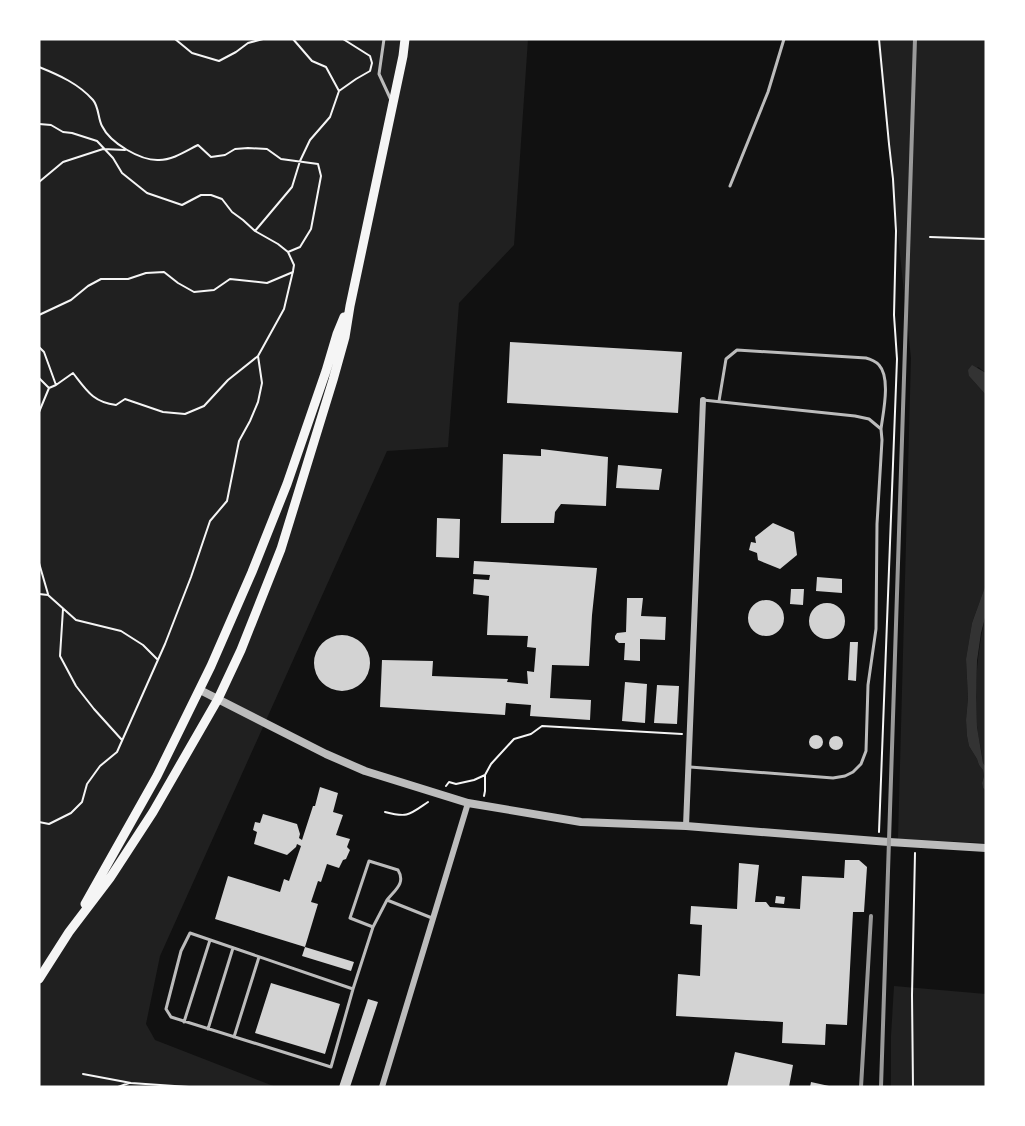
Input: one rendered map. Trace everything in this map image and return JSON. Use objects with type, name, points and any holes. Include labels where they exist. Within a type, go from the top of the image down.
[{"type":"main road","points":[[69,932],[110,878],[153,812],[218,699],[245,640],[281,549],[345,337],[405,39]]},
{"type":"main road","points":[[39,979],[69,932],[157,776],[200,690],[252,572],[282,495],[337,334],[350,306]]},
{"type":"street","points":[[686,826],[704,400]]},
{"type":"street","points":[[200,690],[326,754],[365,771],[468,803],[581,822],[686,826],[986,848]]},
{"type":"street","points":[[382,1087],[468,803]]},
{"type":"lane","points":[[384,39],[379,74],[393,102]]},
{"type":"lane","points":[[730,186],[768,92],[784,39]]},
{"type":"lane","points":[[688,767],[833,778],[853,772],[861,764],[866,751],[868,685],[876,629],[877,524],[885,377],[879,365],[866,358],[737,350],[726,359],[719,401]]},
{"type":"lane","points":[[704,400],[855,416],[869,419],[881,429]]},
{"type":"lane","points":[[353,989],[190,933],[181,951],[166,1009],[171,1017],[184,1022],[331,1067],[373,927],[387,900],[402,883],[402,876],[398,870],[369,861],[350,918],[373,927]]},
{"type":"lane","points":[[387,900],[432,918]]},
{"type":"lane","points":[[184,1022],[210,940]]},
{"type":"lane","points":[[208,1029],[233,948]]},
{"type":"lane","points":[[234,1037],[259,957]]},
{"type":"path","points":[[176,39],[192,53],[219,61],[248,43],[263,39],[282,39]]},
{"type":"path","points":[[292,39],[312,61],[326,67],[339,92]]},
{"type":"path","points":[[255,231],[292,187],[300,161],[310,140],[330,117],[339,92],[370,71],[372,63],[370,56],[343,39]]},
{"type":"path","points":[[878,841],[897,359],[894,315],[896,231],[879,39]]},
{"type":"path","points":[[39,67],[69,80],[95,102],[102,128],[118,144],[135,155],[159,160],[177,156],[198,145],[211,157],[225,155],[235,149],[267,148],[281,159],[318,164],[321,176],[311,229],[300,247],[288,252]]},
{"type":"path","points":[[39,124],[51,125],[63,132],[97,141],[113,158],[122,173],[147,193],[182,205],[201,195],[211,195],[222,199],[232,212],[255,231],[288,252],[294,265],[284,309],[258,356],[228,380],[204,405],[185,414],[163,412],[125,399],[116,405],[104,404],[89,394],[73,373],[56,386],[49,388]]},
{"type":"path","points":[[39,182],[42,177],[63,162],[103,149],[128,150]]},
{"type":"path","points":[[930,237],[986,239]]},
{"type":"path","points":[[39,315],[71,300],[101,279],[128,279],[146,273],[164,272],[195,292],[214,290],[230,279],[267,283],[293,271]]},
{"type":"path","points":[[39,347],[44,352],[56,386]]},
{"type":"path","points":[[39,822],[49,824],[70,813],[82,802],[87,784],[100,766],[117,752],[123,740],[191,577],[210,521],[227,501],[239,441],[258,402],[262,383],[258,356]]},
{"type":"path","points":[[39,378],[49,388]]},
{"type":"path","points":[[39,412],[49,388]]},
{"type":"path","points":[[39,562],[48,595],[76,620],[121,631],[143,645],[158,660]]},
{"type":"path","points":[[39,594],[48,595]]},
{"type":"path","points":[[63,609],[60,656],[76,686],[123,740]]},
{"type":"path","points":[[481,805],[485,791],[484,776],[491,764],[514,739],[531,734],[542,726],[689,734]]},
{"type":"path","points":[[385,812],[405,816],[439,794],[448,782],[456,784],[484,776]]},
{"type":"path","points":[[913,1087],[915,843]]},
{"type":"path","points":[[83,1074],[131,1083],[189,1087]]},
{"type":"path","points":[[118,1087],[131,1083]]},
{"type":"shaded area","points":[[39,39],[528,39],[514,245],[459,303],[448,447],[387,451],[160,956],[146,1024],[155,1040],[276,1087],[39,1087]]},
{"type":"shaded area","points":[[877,39],[986,39],[986,373],[978,367],[969,376],[986,395],[986,584],[972,623],[966,659],[968,698],[966,720],[969,746],[984,776],[982,783],[986,791],[986,843],[898,839],[911,358]]},
{"type":"shaded area","points":[[972,365],[986,373],[986,395],[969,376],[968,370]]},
{"type":"shaded area","points":[[986,584],[986,614],[977,661],[976,697],[977,727],[983,763],[986,767],[986,791],[982,783],[983,770],[969,746],[967,736],[966,659],[972,623]]},
{"type":"shaded area","points":[[986,614],[986,767],[983,763],[978,731],[976,684],[980,642]]},
{"type":"shaded area","points":[[894,986],[986,994],[986,1087],[891,1087]]},
{"type":"building","points":[[510,342],[682,352],[678,413],[507,403]]},
{"type":"building","points":[[541,449],[608,457],[606,506],[561,504],[555,512],[554,523],[501,523],[503,454],[541,456]]},
{"type":"building","points":[[618,465],[662,469],[659,490],[616,488]]},
{"type":"building","points":[[437,518],[460,519],[459,558],[436,557]]},
{"type":"building","points":[[773,523],[794,532],[797,555],[780,569],[758,560],[757,553],[749,550],[751,542],[756,543],[755,537]]},
{"type":"building","points":[[474,561],[597,568],[589,666],[552,665],[550,698],[591,700],[590,720],[530,716],[531,705],[506,703],[505,715],[380,707],[382,660],[433,661],[432,676],[508,679],[507,682],[528,684],[527,671],[534,672],[536,648],[527,647],[528,636],[487,635],[489,596],[473,594],[474,579],[489,580],[490,575],[473,574]]},
{"type":"building","points":[[817,577],[842,579],[842,593],[816,591]]},
{"type":"building","points":[[791,589],[804,589],[803,605],[790,604]]},
{"type":"building","points":[[627,598],[643,598],[641,616],[666,617],[665,640],[640,639],[640,661],[624,660],[625,643],[619,643],[615,639],[617,633],[626,632]]},
{"type":"building","points":[[766,600],[778,606],[784,618],[778,630],[766,636],[754,630],[748,618],[754,606]]},
{"type":"building","points":[[827,603],[839,609],[845,621],[839,633],[827,639],[815,633],[809,621],[815,609]]},
{"type":"building","points":[[342,635],[353,637],[362,643],[368,652],[370,663],[368,674],[362,683],[353,689],[342,691],[331,689],[322,683],[316,674],[314,663],[316,652],[322,643],[331,637]]},
{"type":"building","points":[[850,642],[858,642],[856,681],[848,680]]},
{"type":"building","points":[[625,682],[647,684],[645,723],[622,721]]},
{"type":"building","points":[[657,685],[679,686],[677,724],[654,723]]},
{"type":"building","points":[[813,735],[819,735],[823,742],[819,749],[813,749],[809,745],[809,739]]},
{"type":"building","points":[[833,736],[839,736],[843,743],[839,750],[833,750],[829,746],[829,740]]},
{"type":"building","points":[[320,787],[338,793],[333,812],[343,815],[336,835],[350,839],[347,847],[350,850],[339,868],[327,864],[321,882],[318,881],[311,902],[318,904],[305,947],[215,919],[228,876],[280,892],[284,879],[289,881],[301,846],[297,844],[287,855],[254,844],[257,832],[253,830],[255,822],[260,823],[263,814],[297,824],[299,838],[302,840]]},
{"type":"building","points":[[845,860],[859,860],[867,867],[864,912],[853,912],[847,1025],[826,1024],[825,1045],[782,1043],[783,1022],[676,1016],[678,974],[700,976],[702,925],[690,924],[691,906],[737,909],[739,863],[759,865],[755,902],[766,902],[770,907],[800,909],[802,876],[844,878]]},
{"type":"building","points":[[776,896],[785,897],[784,904],[775,903]]},
{"type":"building","points":[[305,947],[354,962],[351,971],[302,956]]},
{"type":"building","points":[[271,983],[340,1004],[325,1054],[255,1033]]},
{"type":"building","points":[[368,999],[378,1002],[350,1087],[339,1087]]},
{"type":"building","points":[[735,1052],[793,1065],[789,1087],[727,1087]]},
{"type":"building","points":[[811,1082],[829,1086],[829,1087],[810,1087]]},
{"type":"railway","points":[[881,1087],[915,39]]},
{"type":"railway","points":[[861,1087],[871,916]]}]
